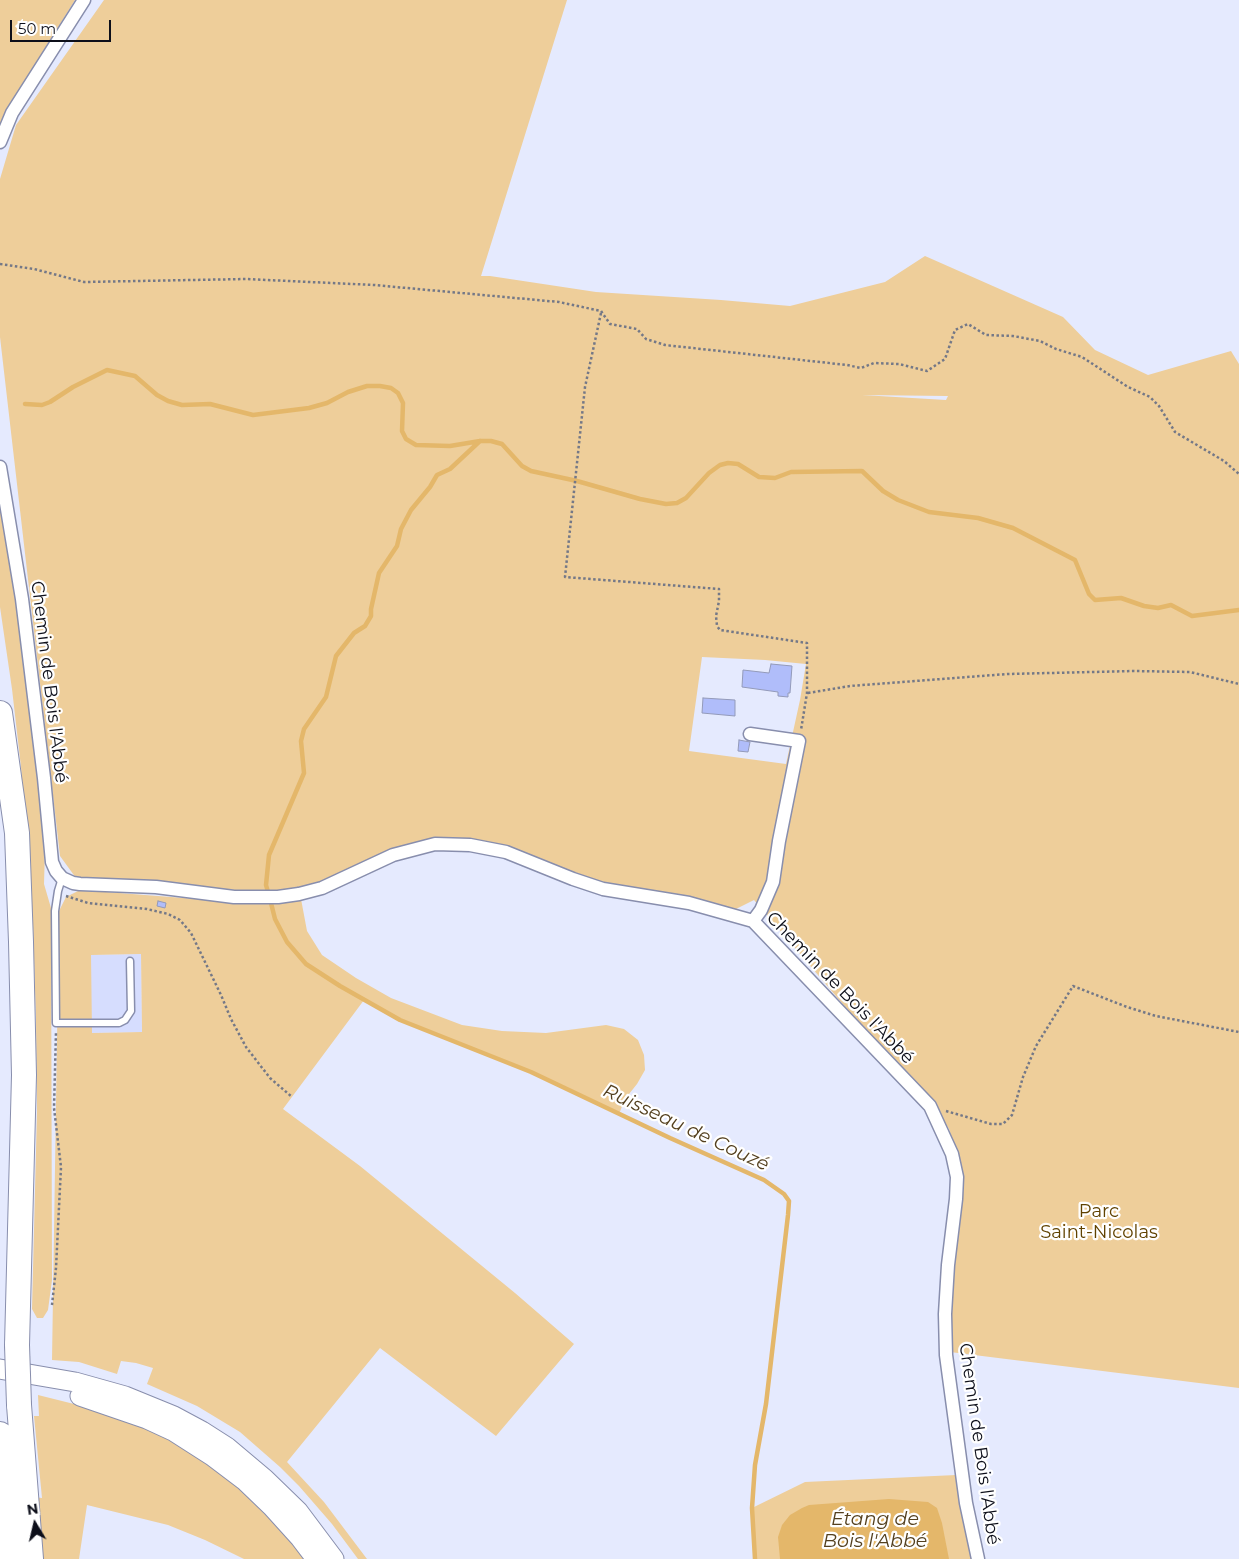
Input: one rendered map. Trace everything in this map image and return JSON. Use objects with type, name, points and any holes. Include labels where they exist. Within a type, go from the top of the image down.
[{"type":"highway","points":[[0,712],[17,833],[21,942],[24,1076],[18,1345],[19,1405],[30,1559]]},
{"type":"highway","points":[[0,1434],[10,1559]]},
{"type":"street","points":[[0,142],[12,113],[84,0]]},
{"type":"street","name":"Chemin de Bois l'Abbé","points":[[0,467],[23,608],[44,778],[52,862],[62,878],[80,884],[140,886],[234,897],[278,897],[322,888],[393,855],[435,844],[470,845],[506,852],[602,889],[688,903],[753,921],[930,1106],[952,1154],[957,1177],[948,1265],[945,1314],[946,1355],[966,1503],[978,1559]]},
{"type":"street","points":[[750,734],[799,741],[779,841],[773,882],[762,910],[753,921]]},
{"type":"street","points":[[0,1368],[75,1382],[125,1396],[174,1416],[202,1431],[246,1462],[279,1492],[298,1512],[334,1559]]},
{"type":"street","points":[[0,1379],[60,1391],[100,1402],[173,1431],[245,1481],[272,1507],[316,1559]]},
{"type":"lane","points":[[62,878],[55,911],[56,1023],[118,1023],[125,1020],[131,1011],[130,961]]},
{"type":"path","points":[[0,264],[34,269],[84,282],[246,279],[374,285],[559,302],[601,311],[610,324],[637,330],[646,339],[666,346],[861,368],[874,363],[899,364],[927,370],[945,359],[955,330],[968,324],[986,335],[1040,340],[1056,349],[1082,357],[1128,387],[1150,397],[1159,406],[1176,432],[1224,461],[1239,474]]},
{"type":"path","points":[[601,311],[585,387],[565,577],[719,589],[716,626],[720,630],[807,643],[807,693],[799,741]]},
{"type":"path","points":[[807,693],[850,686],[1007,674],[1134,671],[1190,672],[1239,684]]},
{"type":"path","points":[[58,891],[80,902],[147,909],[168,914],[180,920],[191,933],[246,1047],[270,1078],[292,1096]]},
{"type":"path","points":[[930,1106],[991,1124],[1003,1124],[1012,1115],[1023,1078],[1036,1046],[1073,986],[1156,1016],[1239,1032]]},
{"type":"path","points":[[52,1305],[56,1268],[61,1167],[54,1108],[56,1023]]},
{"type":"shaded area","points":[[141,954],[142,1032],[91,1033],[91,955]]},
{"type":"green space","points":[[0,0],[75,0],[11,103],[0,125]]},
{"type":"green space","name":"Parc Saint-Nicolas","points":[[104,0],[567,0],[481,276],[596,292],[790,306],[885,282],[925,256],[1063,317],[1095,350],[1148,375],[1231,351],[1239,364],[1239,1388],[950,1352],[951,1279],[958,1158],[949,1129],[924,1090],[870,1036],[754,900],[736,909],[594,881],[436,839],[325,882],[299,889],[262,892],[76,878],[60,856],[0,337],[0,179],[16,125]],"holes":[[[862,395],[947,396],[948,396],[946,400]],[[702,657],[806,664],[786,764],[689,751]]]},
{"type":"green space","points":[[0,493],[14,577],[32,711],[45,849],[44,884],[51,908],[52,1280],[48,1310],[43,1318],[37,1318],[32,1309],[37,1111],[33,924],[21,767],[0,607]]},
{"type":"green space","points":[[80,890],[249,903],[301,899],[307,931],[322,955],[356,978],[391,998],[462,1025],[502,1031],[546,1033],[606,1025],[624,1029],[638,1040],[644,1055],[645,1070],[625,1099],[619,1114],[531,1072],[400,1020],[364,1000],[283,1109],[360,1166],[574,1344],[496,1436],[380,1348],[287,1462],[324,1502],[367,1559],[358,1559],[332,1524],[299,1486],[240,1432],[197,1406],[147,1384],[153,1368],[121,1361],[117,1374],[79,1362],[52,1360],[59,911],[66,897]],"holes":[[[141,954],[142,1032],[92,1033],[91,955]]]},
{"type":"green space","points":[[38,1395],[90,1408],[140,1426],[181,1446],[239,1488],[259,1506],[281,1528],[305,1559],[244,1559],[168,1525],[87,1505],[79,1559],[0,1559],[0,1493],[42,1498],[34,1416],[39,1416]]},
{"type":"green space","points":[[956,1475],[973,1559],[755,1559],[752,1508],[805,1482]]},
{"type":"water","name":"Étang de Bois l'Abbé","points":[[889,1499],[928,1502],[937,1508],[949,1559],[780,1559],[778,1537],[782,1525],[790,1515],[802,1508],[809,1505]]},
{"type":"building","points":[[771,664],[792,666],[788,697],[778,696],[778,692],[742,687],[743,670],[769,673]]},
{"type":"building","points":[[703,698],[735,700],[735,716],[702,713]]},
{"type":"building","points":[[739,740],[750,742],[748,752],[738,751]]},
{"type":"building","points":[[158,901],[166,903],[165,908],[157,906]]},
{"type":"waterway","points":[[25,404],[42,405],[50,402],[73,387],[107,370],[135,376],[157,395],[168,401],[182,405],[210,404],[253,415],[309,408],[327,403],[348,392],[367,386],[380,386],[391,388],[398,393],[403,403],[402,431],[406,439],[416,445],[450,446],[491,441],[502,444],[522,466],[531,471],[666,504],[677,503],[686,498],[709,473],[720,465],[728,463],[738,464],[759,477],[775,478],[791,472],[862,471],[883,491],[898,500],[929,512],[978,518],[1013,528],[1075,560],[1089,594],[1095,600],[1121,598],[1144,606],[1158,608],[1171,605],[1192,616],[1239,610]]},
{"type":"waterway","name":"Ruisseau de Couzé","points":[[268,892],[266,885],[269,855],[304,773],[301,741],[304,729],[326,697],[336,656],[354,633],[365,626],[371,616],[379,573],[397,546],[401,529],[411,510],[430,487],[437,475],[450,469],[480,441]]},
{"type":"waterway","name":"Ruisseau de Couzé","points":[[271,903],[275,919],[287,942],[306,964],[340,986],[400,1020],[531,1072],[764,1180],[784,1194],[789,1201],[788,1215],[766,1404],[755,1465],[752,1508],[755,1559]]}]
